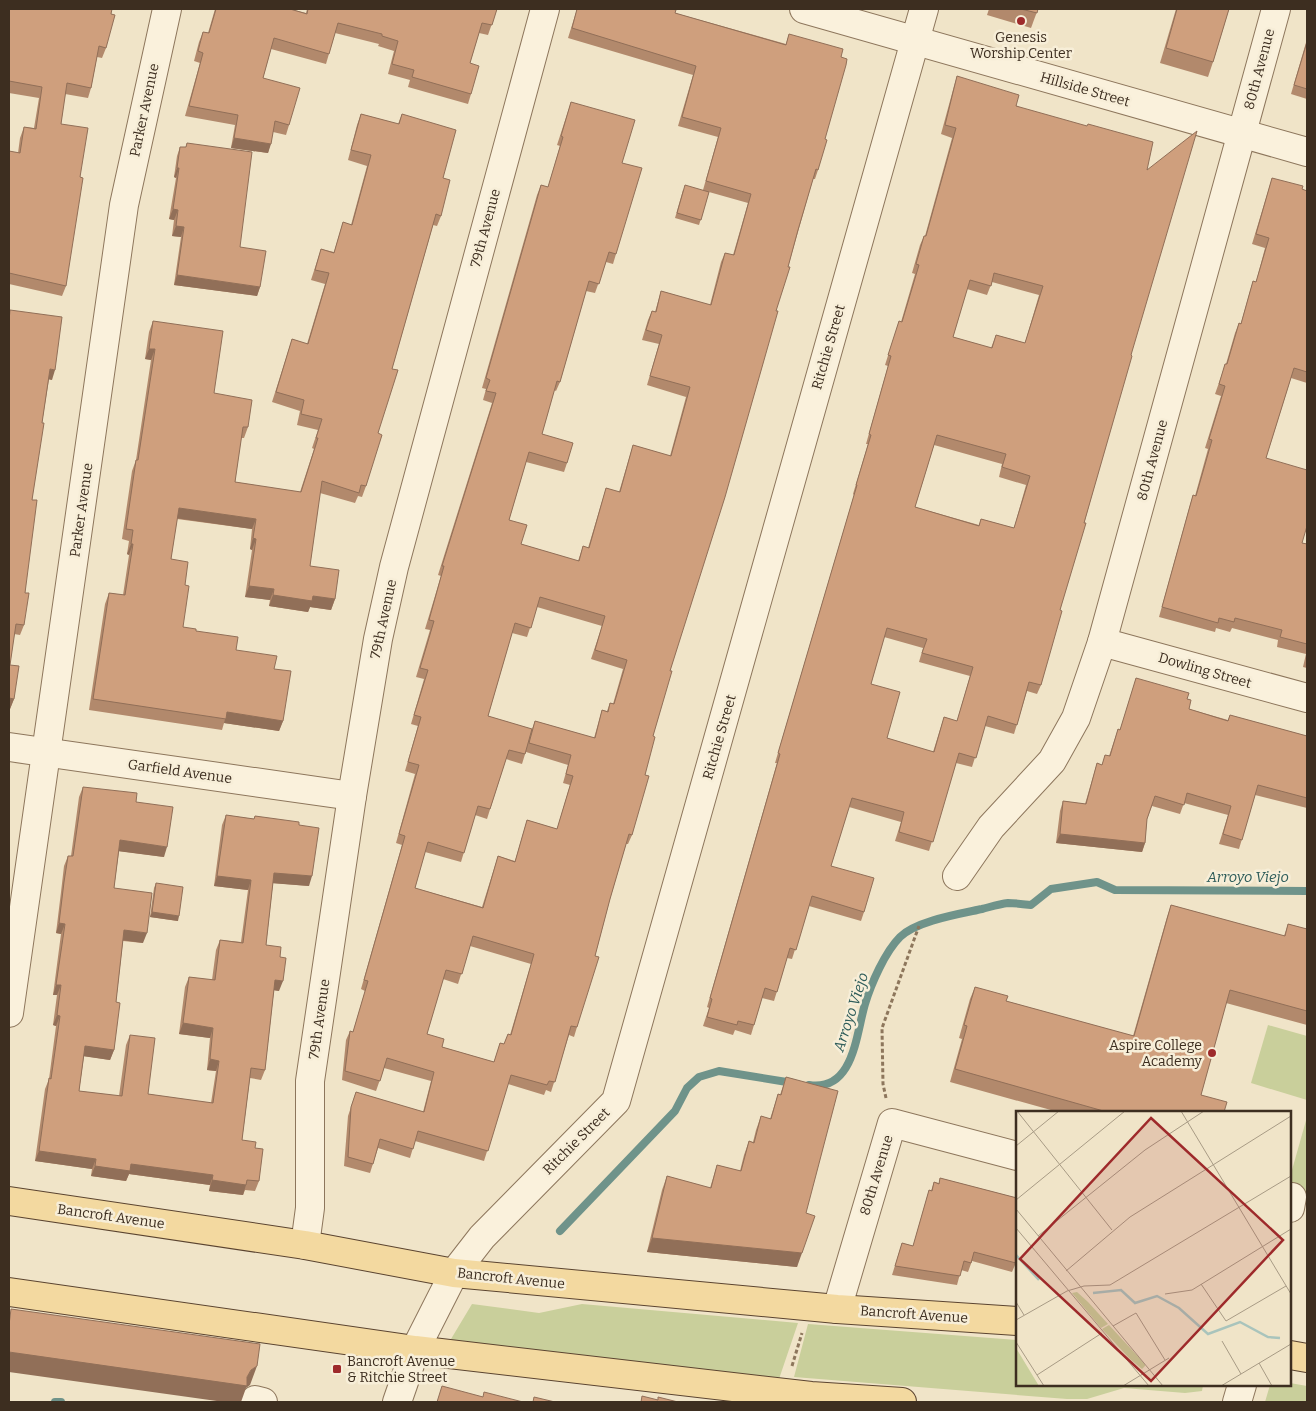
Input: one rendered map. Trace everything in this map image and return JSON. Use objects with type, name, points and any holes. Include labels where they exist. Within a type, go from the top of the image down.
[{"type":"main road","name":"Bancroft Avenue","points":[[9,1201],[305,1245],[454,1273],[837,1309],[1016,1321]]},
{"type":"main road","points":[[9,1292],[415,1350],[784,1393],[810,1399],[902,1402]]},
{"type":"main road","points":[[1291,1355],[1307,1358]]},
{"type":"street","name":"Parker Avenue","points":[[9,1013],[124,204],[167,9]]},
{"type":"street","name":"79th Avenue","points":[[305,1245],[310,1208],[310,1081],[352,796],[378,639],[394,567],[545,9]]},
{"type":"street","name":"Hillside Street","points":[[804,9],[1307,152]]},
{"type":"street","name":"Ritchie Street","points":[[397,1402],[415,1350],[454,1273],[482,1237],[616,1101],[924,9]]},
{"type":"street","name":"80th Avenue","points":[[957,876],[991,826],[1052,761],[1076,718],[1102,642],[1276,9]]},
{"type":"street","name":"Dowling Street","points":[[1102,642],[1307,698]]},
{"type":"street","name":"Garfield Avenue","points":[[9,747],[352,796]]},
{"type":"street","name":"80th Avenue","points":[[837,1309],[892,1123]]},
{"type":"street","points":[[892,1123],[1016,1156]]},
{"type":"street","points":[[1237,1402],[1242,1386]]},
{"type":"path","name":"80th Avenue","points":[[892,1123],[883,1084],[882,1028],[919,926]]},
{"type":"path","points":[[784,1393],[810,1306]]},
{"type":"green space","points":[[1268,1025],[1307,1036],[1307,1100],[1251,1083]]},
{"type":"green space","points":[[1307,1117],[1307,1195],[1291,1190],[1291,1173]]},
{"type":"green space","points":[[472,1304],[539,1313],[582,1304],[798,1323],[779,1379],[457,1343],[451,1339]]},
{"type":"green space","points":[[808,1324],[1016,1340],[1016,1386],[1203,1386],[1202,1391],[1185,1393],[1124,1388],[1087,1399],[1067,1399],[794,1377]]},
{"type":"green space","points":[[1291,1383],[1307,1386],[1307,1402],[1265,1402],[1270,1386],[1291,1386]]},
{"type":"building","points":[[9,9],[112,9],[111,14],[115,15],[106,48],[99,46],[91,88],[67,83],[61,124],[88,128],[80,177],[83,178],[66,286],[9,273],[9,151],[20,153],[24,127],[36,129],[42,87],[9,81]]},
{"type":"building","points":[[216,9],[290,9],[307,14],[308,9],[497,9],[492,25],[482,23],[470,63],[479,66],[471,94],[412,77],[414,70],[392,64],[398,41],[382,36],[382,34],[338,23],[329,54],[274,38],[263,78],[300,88],[289,125],[275,121],[271,144],[234,138],[238,115],[189,106],[203,53],[198,51],[203,32],[209,33]]},
{"type":"building","points":[[577,9],[672,9],[676,10],[675,13],[786,45],[789,34],[843,49],[841,57],[847,59],[825,139],[827,140],[818,170],[816,169],[798,230],[788,267],[790,267],[776,311],[778,311],[725,497],[670,671],[672,671],[653,736],[655,737],[645,775],[649,776],[632,835],[629,834],[610,899],[595,956],[599,957],[577,1027],[571,1026],[555,1082],[549,1081],[547,1085],[511,1075],[488,1151],[418,1131],[413,1149],[380,1139],[373,1164],[348,1157],[351,1107],[356,1092],[424,1112],[434,1072],[387,1058],[380,1081],[345,1071],[350,1031],[353,1032],[368,981],[364,980],[405,836],[399,834],[419,765],[408,762],[421,717],[414,715],[428,670],[420,668],[434,621],[429,620],[444,566],[442,566],[496,393],[486,391],[490,380],[486,378],[541,185],[548,187],[571,102],[635,120],[622,163],[642,168],[616,254],[609,252],[599,284],[589,281],[560,382],[557,381],[542,434],[573,443],[567,463],[529,452],[509,520],[527,525],[521,544],[579,561],[583,546],[589,548],[606,488],[620,492],[633,445],[671,456],[690,387],[650,376],[662,335],[646,330],[652,311],[656,312],[661,291],[711,305],[725,253],[734,255],[751,194],[706,181],[721,128],[682,117],[696,66],[572,28]],"holes":[[[540,597],[605,616],[595,650],[627,660],[614,704],[610,703],[608,712],[602,710],[595,738],[535,721],[529,743],[571,755],[566,774],[573,776],[557,829],[527,820],[515,862],[498,856],[483,908],[415,888],[428,842],[464,853],[478,806],[490,809],[509,750],[525,754],[532,729],[488,716],[515,623],[531,628]],[[473,936],[534,954],[511,1035],[508,1034],[504,1044],[500,1043],[494,1062],[442,1047],[444,1039],[427,1034],[446,970],[462,974]]]},
{"type":"building","points":[[1021,9],[1038,9],[1037,13]]},
{"type":"building","points":[[1177,9],[1229,9],[1213,62],[1166,48]]},
{"type":"building","points":[[1307,42],[1307,89],[1294,85]]},
{"type":"building","points":[[957,76],[1019,95],[1016,106],[1153,142],[1147,170],[1197,131],[1131,355],[1041,685],[1029,682],[1017,725],[988,716],[976,758],[959,753],[933,842],[899,832],[904,812],[852,798],[831,866],[874,878],[864,912],[812,896],[796,950],[790,948],[777,992],[765,988],[754,1025],[738,1021],[737,1025],[707,1017],[712,999],[710,998],[780,754],[778,753],[871,435],[869,434],[891,356],[888,355],[899,321],[902,322],[919,265],[916,264],[924,236],[926,236],[956,128],[945,125]],"holes":[[[994,273],[1043,286],[1025,343],[996,335],[992,348],[953,337],[970,280],[991,286]],[[937,435],[1006,454],[1002,467],[1030,476],[1014,528],[981,519],[979,526],[915,507]],[[887,628],[927,639],[922,653],[973,667],[957,721],[944,717],[934,752],[887,738],[900,692],[871,684]]]},
{"type":"building","points":[[361,114],[399,124],[402,114],[456,130],[443,178],[450,180],[441,216],[436,214],[392,369],[398,370],[378,433],[382,435],[366,486],[361,485],[359,493],[322,481],[310,566],[339,570],[335,599],[313,596],[312,601],[273,595],[274,589],[249,586],[256,539],[253,538],[256,519],[179,508],[171,559],[188,562],[185,585],[189,586],[183,627],[196,629],[196,631],[238,637],[236,650],[277,656],[274,669],[291,671],[283,721],[227,712],[226,719],[93,699],[109,593],[125,595],[133,544],[131,544],[133,530],[126,529],[155,349],[149,349],[153,321],[223,331],[214,393],[252,400],[248,427],[243,427],[235,482],[301,492],[322,419],[301,414],[304,400],[276,392],[292,339],[308,344],[329,273],[315,270],[321,249],[334,253],[343,222],[352,225],[371,155],[351,150]]},
{"type":"building","points":[[187,143],[252,152],[240,247],[266,251],[260,287],[177,275],[184,227],[176,226],[178,210],[173,209],[180,147],[186,147]]},
{"type":"building","points":[[1272,178],[1303,186],[1302,189],[1307,191],[1307,372],[1294,368],[1266,458],[1307,470],[1307,526],[1302,543],[1307,544],[1307,644],[1280,637],[1282,630],[1235,618],[1234,622],[1219,618],[1218,623],[1162,607],[1193,495],[1196,496],[1212,440],[1209,439],[1225,386],[1219,384],[1239,323],[1241,324],[1253,281],[1256,282],[1269,238],[1256,234]]},
{"type":"building","points":[[685,185],[709,192],[701,220],[677,213]]},
{"type":"building","points":[[10,310],[62,317],[55,370],[50,369],[32,500],[37,500],[25,593],[29,593],[24,625],[16,624],[10,665],[19,666],[14,699],[9,698]]},
{"type":"building","points":[[1136,678],[1189,693],[1187,699],[1191,700],[1189,709],[1228,721],[1230,715],[1307,736],[1307,798],[1258,785],[1242,840],[1223,834],[1231,806],[1187,793],[1184,805],[1155,796],[1147,819],[1145,843],[1060,834],[1063,801],[1086,804],[1097,763],[1102,765],[1105,755],[1110,756]]},
{"type":"building","points":[[83,787],[137,793],[136,802],[173,807],[167,847],[120,840],[114,888],[152,893],[147,933],[124,930],[116,1002],[120,1003],[114,1050],[85,1046],[79,1091],[122,1096],[130,1035],[155,1038],[148,1094],[213,1103],[219,1061],[210,1059],[213,1028],[183,1023],[189,977],[215,980],[220,940],[243,943],[251,880],[217,876],[226,815],[254,819],[255,816],[299,822],[299,825],[319,828],[312,876],[274,873],[266,945],[281,947],[280,957],[286,958],[283,981],[275,980],[265,1070],[251,1068],[242,1140],[256,1142],[255,1148],[263,1149],[259,1181],[247,1180],[246,1185],[212,1180],[213,1175],[131,1164],[130,1171],[95,1166],[96,1159],[39,1151],[60,1016],[57,1015],[61,985],[56,985],[65,924],[59,923],[68,856],[73,856]]},
{"type":"building","points":[[156,883],[183,887],[179,916],[152,912]]},
{"type":"building","points":[[1171,905],[1285,936],[1288,924],[1307,929],[1307,1011],[1230,990],[1201,1095],[1227,1102],[1224,1111],[1103,1111],[955,1069],[967,1026],[964,1025],[975,987],[1008,996],[1006,1001],[1134,1036]]},
{"type":"building","points":[[786,1077],[838,1091],[806,1213],[815,1216],[802,1253],[652,1238],[667,1176],[711,1188],[717,1165],[741,1171],[749,1141],[754,1143],[761,1116],[771,1119],[778,1094],[781,1095]]},
{"type":"building","points":[[940,1178],[1016,1198],[1016,1263],[974,1252],[971,1263],[964,1261],[960,1276],[895,1266],[902,1243],[913,1246],[929,1190],[932,1191],[934,1182],[939,1184]]},
{"type":"building","points":[[11,1309],[260,1344],[257,1366],[251,1370],[247,1377],[247,1386],[9,1352]]},
{"type":"building","points":[[442,1386],[483,1397],[484,1392],[523,1402],[437,1402]]},
{"type":"building","points":[[642,1396],[658,1400],[658,1397],[678,1402],[641,1402]]},
{"type":"building","points":[[534,1397],[555,1402],[533,1402]]},
{"type":"waterway","name":"Arroyo Viejo","points":[[809,1085],[824,1085],[835,1080],[844,1070],[855,1045],[865,1004],[884,960],[900,937],[907,931],[927,922],[1005,903],[1031,905],[1051,889],[1097,882],[1115,890],[1307,891]]},
{"type":"waterway","name":"Arroyo Viejo","points":[[560,1231],[675,1111],[687,1088],[699,1077],[719,1071],[793,1083]]},
{"type":"waterway","name":"Arroyo Viejo","points":[[55,1402],[61,1402]]},
{"type":"place","name":"Genesis Worship Center","points":[[1021,21]]},
{"type":"place","name":"Aspire College Academy","points":[[1212,1053]]},
{"type":"place","name":"Bancroft Avenue & Ritchie Street","points":[[337,1369]]}]
